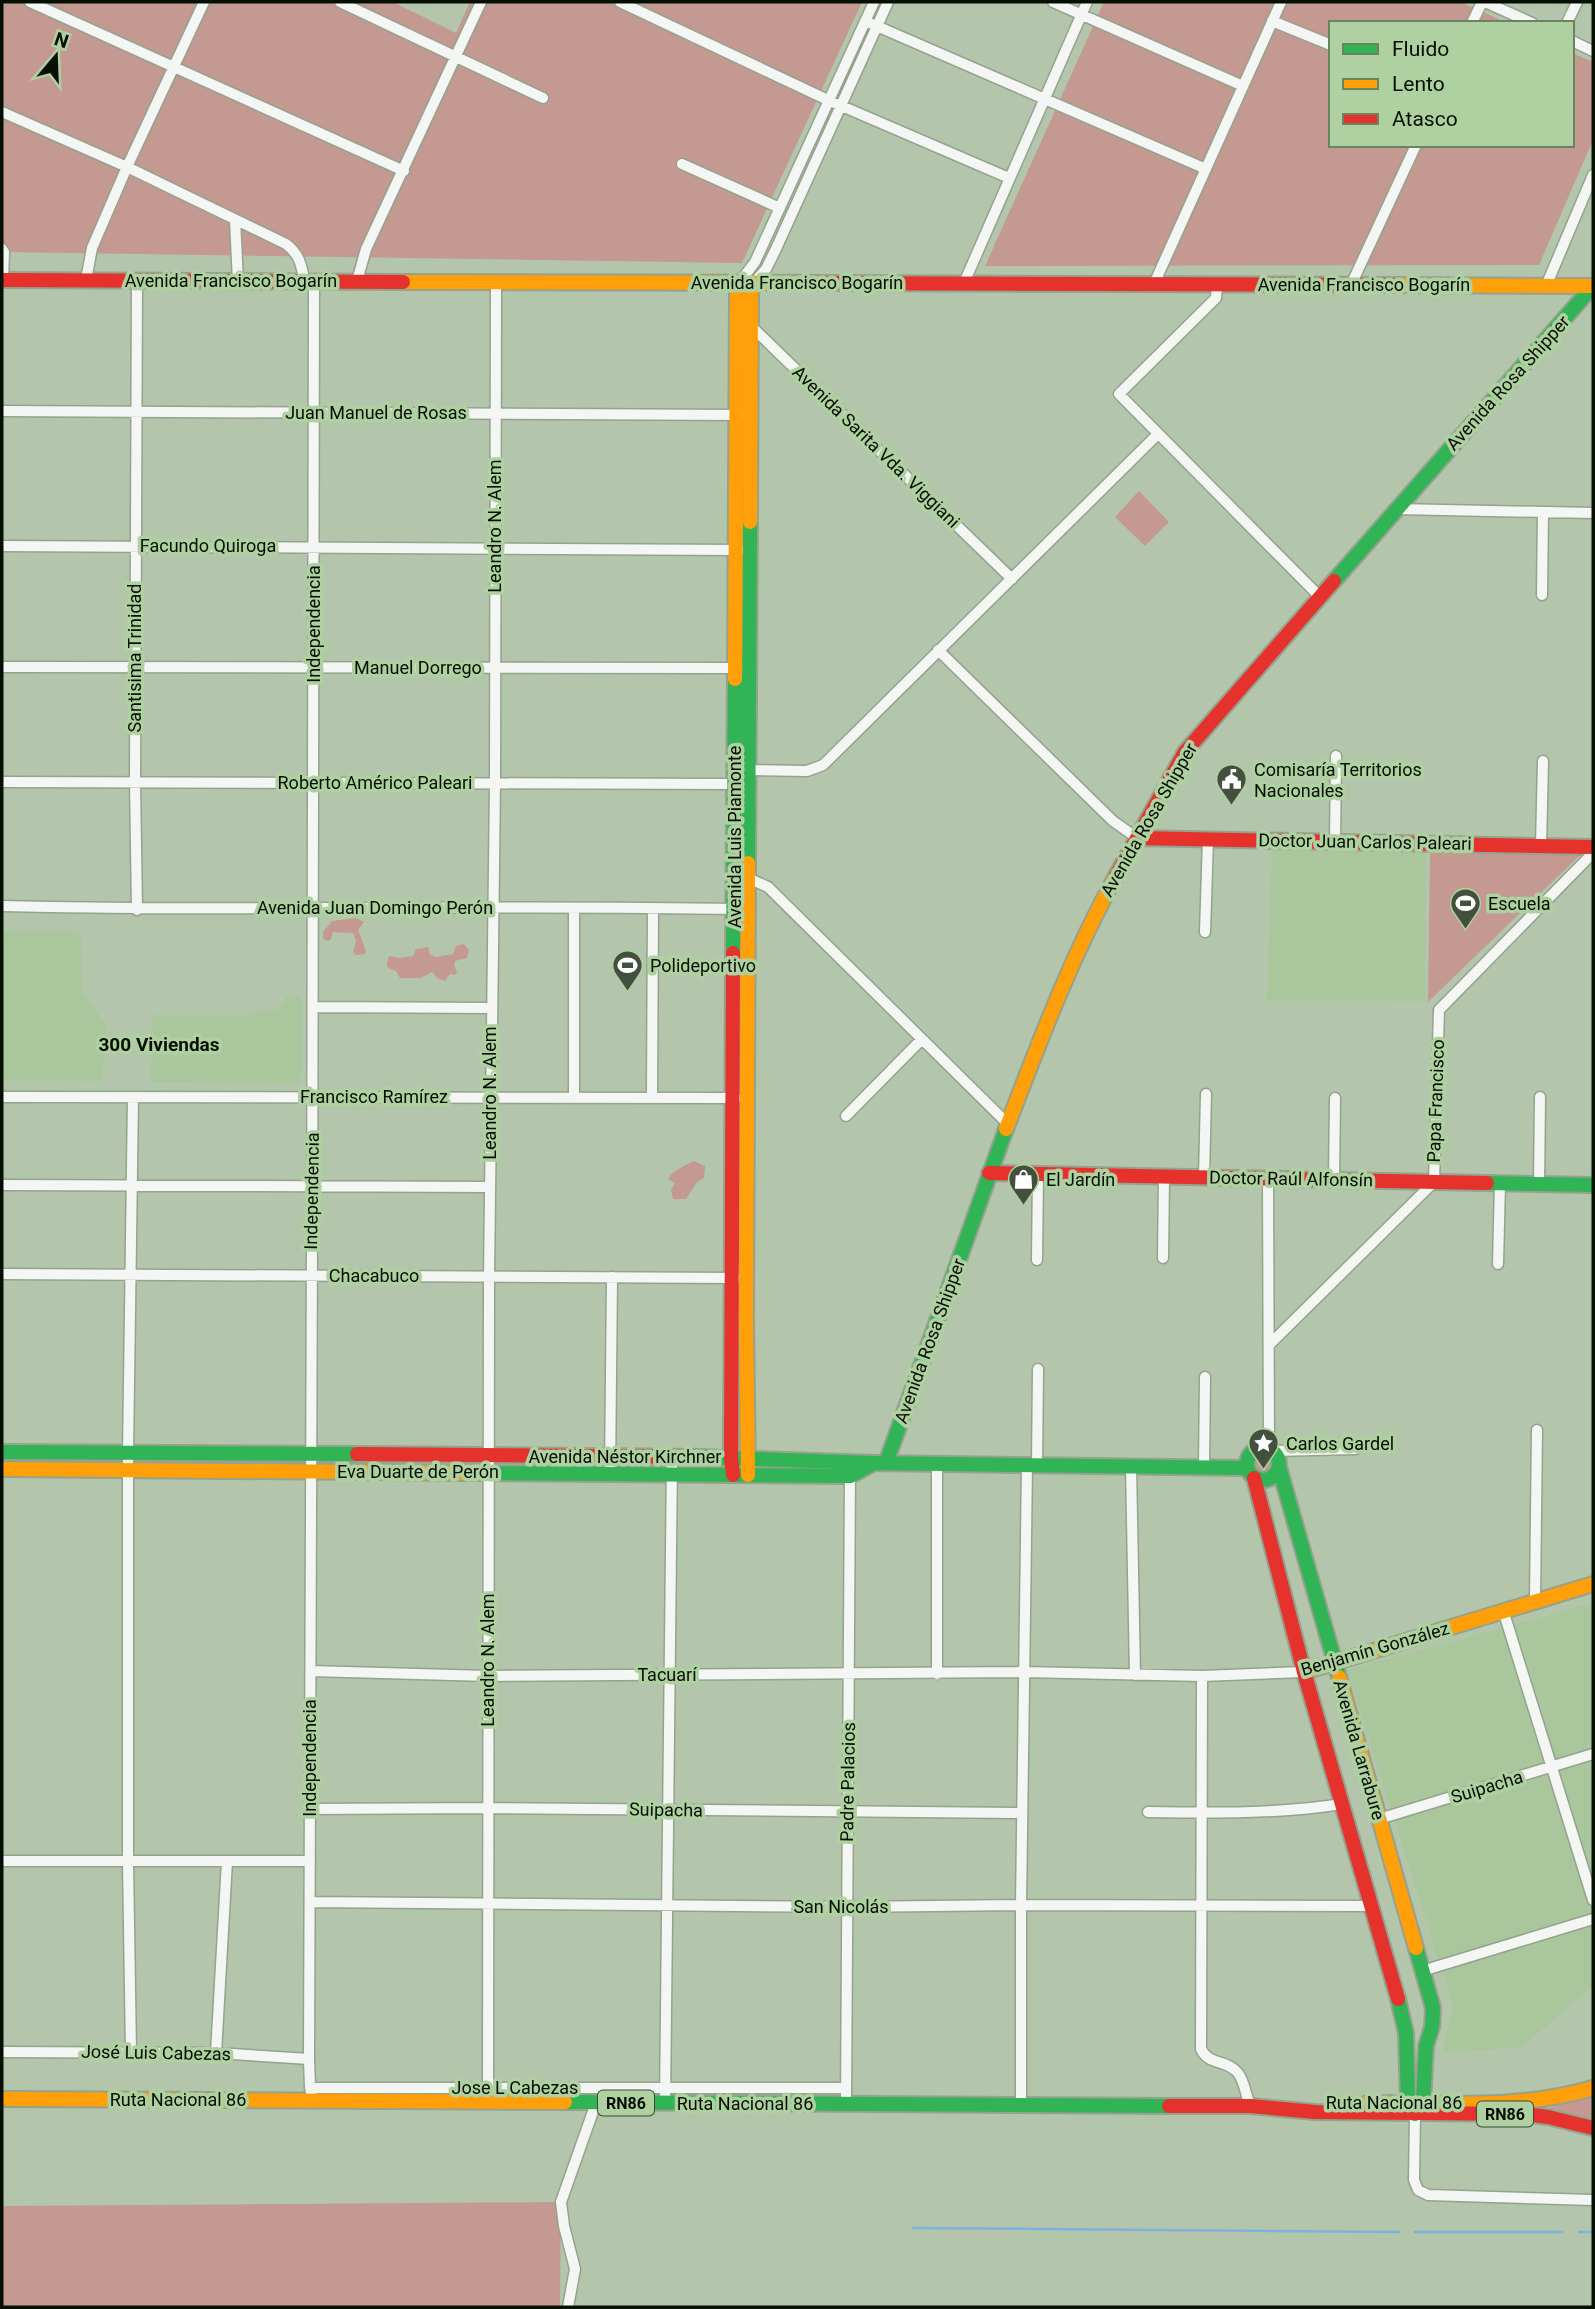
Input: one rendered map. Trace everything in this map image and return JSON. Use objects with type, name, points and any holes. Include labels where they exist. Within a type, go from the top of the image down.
[{"type":"street","points":[[30,2],[404,171]]},
{"type":"street","points":[[86,280],[92,248],[204,2]]},
{"type":"street","points":[[340,2],[543,98]]},
{"type":"street","points":[[358,281],[366,249],[481,2]]},
{"type":"street","points":[[620,2],[841,106],[1009,178]]},
{"type":"street","points":[[746,283],[874,2]]},
{"type":"street","points":[[746,283],[765,269],[775,251],[888,2]]},
{"type":"street","points":[[1053,2],[1243,86]]},
{"type":"street","points":[[964,283],[1087,2]]},
{"type":"street","points":[[1473,21],[1483,2],[1527,21]]},
{"type":"street","points":[[1568,21],[1577,2]]},
{"type":"street","points":[[1154,284],[1272,21],[1277,3]]},
{"type":"street","points":[[865,21],[1206,169]]},
{"type":"street","points":[[1272,21],[1329,44]]},
{"type":"street","points":[[1574,42],[1593,51]]},
{"type":"street","name":"Independencia","points":[[2,112],[127,167],[293,249],[302,262],[309,281],[314,412],[309,2059],[312,2094]]},
{"type":"street","points":[[1351,285],[1415,147]]},
{"type":"street","points":[[682,164],[780,208]]},
{"type":"street","points":[[1546,286],[1593,175]]},
{"type":"street","points":[[235,220],[238,281]]},
{"type":"street","points":[[2,249],[3,280]]},
{"type":"street","name":"Avenida Francisco Bogarín","points":[[3,280],[1593,286]]},
{"type":"street","name":"Santisima Trinidad","points":[[137,280],[137,909]]},
{"type":"street","name":"Leandro N. Alem","points":[[488,2095],[489,1277],[495,783],[496,282]]},
{"type":"street","name":"Avenida Luis Piamonte","points":[[741,1475],[747,1457],[740,1277],[743,416],[737,294],[746,283]]},
{"type":"street","name":"Avenida Luis Piamonte","points":[[743,416],[751,326],[746,283]]},
{"type":"street","points":[[1217,284],[1216,298],[1119,394],[1320,597]]},
{"type":"street","name":"Avenida Rosa Shipper","points":[[880,1463],[1046,1022],[1095,914],[1190,745],[1593,286]]},
{"type":"street","name":"Avenida Sarita Vda. Viggiani","points":[[737,320],[751,326],[1012,579]]},
{"type":"street","name":"Juan Manuel de Rosas","points":[[2,411],[743,416]]},
{"type":"street","name":"Roberto Américo Paleari","points":[[2,782],[495,783],[742,777],[807,771],[823,765],[1158,433]]},
{"type":"street","points":[[1396,509],[1593,513]]},
{"type":"street","points":[[1542,595],[1543,512]]},
{"type":"street","name":"Facundo Quiroga","points":[[2,546],[743,550]]},
{"type":"street","points":[[938,650],[1114,821],[1137,838]]},
{"type":"street","name":"Manuel Dorrego","points":[[2,667],[743,668]]},
{"type":"street","points":[[1335,841],[1336,755]]},
{"type":"street","points":[[1541,846],[1543,761]]},
{"type":"street","name":"Doctor Juan Carlos Paleari","points":[[1137,838],[1593,847]]},
{"type":"street","points":[[1205,932],[1208,838]]},
{"type":"street","name":"Papa Francisco","points":[[1270,1344],[1434,1182],[1439,1010],[1593,853]]},
{"type":"street","points":[[741,877],[768,887],[1008,1124]]},
{"type":"street","name":"Avenida Juan Domingo Perón","points":[[2,906],[137,909],[741,910]]},
{"type":"street","points":[[574,909],[574,1097]]},
{"type":"street","points":[[652,1097],[653,909]]},
{"type":"street","points":[[313,1007],[491,1008]]},
{"type":"street","points":[[846,1116],[922,1039]]},
{"type":"street","points":[[1204,1177],[1206,1094]]},
{"type":"street","name":"Francisco Ramírez","points":[[2,1097],[740,1099]]},
{"type":"street","points":[[131,2053],[128,1454],[133,1097]]},
{"type":"street","points":[[1539,1184],[1540,1097]]},
{"type":"street","points":[[1334,1180],[1335,1098]]},
{"type":"street","name":"Doctor Raúl Alfonsín","points":[[989,1173],[1593,1185]]},
{"type":"street","points":[[1037,1260],[1038,1174]]},
{"type":"street","points":[[1163,1258],[1164,1177]]},
{"type":"street","points":[[1268,1179],[1271,1450],[1278,1458],[1279,1467],[1274,1476],[1264,1481],[1251,1473],[1248,1458],[1260,1448],[1271,1450],[1355,1450]]},
{"type":"street","points":[[1499,1264],[1500,1183]]},
{"type":"street","points":[[2,1185],[490,1187]]},
{"type":"street","name":"Chacabuco","points":[[2,1274],[740,1277]]},
{"type":"street","points":[[610,1474],[612,1277]]},
{"type":"street","name":"Avenida Luis Piamonte","points":[[740,1277],[731,1458],[741,1475]]},
{"type":"street","points":[[1021,2105],[1024,1672],[1038,1370]]},
{"type":"street","points":[[1204,1468],[1205,1377]]},
{"type":"street","points":[[1535,1600],[1537,1430]]},
{"type":"street","name":"Avenida Néstor Kirchner","points":[[2,1452],[747,1457],[880,1463],[1204,1468],[1251,1473]]},
{"type":"street","points":[[666,2096],[672,1458]]},
{"type":"street","name":"Padre Palacios","points":[[846,2104],[850,1461]]},
{"type":"street","name":"Eva Duarte de Perón","points":[[2,1469],[850,1476],[880,1463]]},
{"type":"street","points":[[937,1464],[937,1674]]},
{"type":"street","points":[[1130,1466],[1135,1675]]},
{"type":"street","name":"Avenida Larrabure","points":[[1279,1467],[1434,2016],[1415,2106]]},
{"type":"street","name":"Avenida Larrabure","points":[[1251,1473],[1406,2033],[1415,2106]]},
{"type":"street","name":"Benjamín González","points":[[1024,1672],[1202,1676],[1304,1672],[1593,1584]]},
{"type":"street","points":[[1503,1610],[1593,1900]]},
{"type":"street","name":"Tacuarí","points":[[311,1671],[488,1676],[1024,1672]]},
{"type":"street","points":[[1202,1676],[1201,2049],[1211,2061],[1230,2066],[1237,2072],[1250,2106]]},
{"type":"street","name":"Suipacha","points":[[1379,1819],[1593,1754]]},
{"type":"street","points":[[1148,1812],[1311,1809],[1342,1804]]},
{"type":"street","name":"Suipacha","points":[[310,1809],[1022,1813]]},
{"type":"street","points":[[2,1861],[310,1861]]},
{"type":"street","points":[[216,2053],[227,1861]]},
{"type":"street","name":"San Nicolás","points":[[310,1902],[847,1908],[1021,1905],[1371,1906]]},
{"type":"street","points":[[1422,1971],[1593,1919]]},
{"type":"street","points":[[1406,2033],[1430,2033]]},
{"type":"street","name":"José Luis Cabezas","points":[[2,2052],[216,2053],[309,2059]]},
{"type":"street","name":"Jose L Cabezas","points":[[488,2095],[666,2096],[846,2088]]},
{"type":"street","name":"Ruta Nacional 86","points":[[2,2099],[312,2094],[488,2095],[596,2103],[666,2096],[846,2104],[1250,2106],[1315,2112],[1514,2104],[1554,2100],[1593,2088]]},
{"type":"street","points":[[568,2307],[575,2269],[561,2202],[596,2103]]},
{"type":"street","points":[[1415,2106],[1414,2180],[1418,2190],[1428,2195],[1593,2200]]},
{"type":"street","name":"Ruta Nacional 86","points":[[1415,2106],[1525,2114],[1593,2128]]},
{"type":"shaded area","points":[[2,2],[393,2],[456,33],[470,2],[862,2],[742,263],[2,252]]},
{"type":"shaded area","points":[[1104,2],[1461,2],[1503,21],[1329,21],[1329,147],[1574,147],[1574,54],[1593,62],[1593,140],[1539,265],[985,266]]},
{"type":"shaded area","points":[[1139,491],[1169,522],[1145,546],[1115,517]]},
{"type":"shaded area","points":[[1272,849],[1426,853],[1425,1001],[1267,1000]]},
{"type":"shaded area","points":[[1430,853],[1581,854],[1428,1002]]},
{"type":"shaded area","points":[[356,918],[364,922],[358,930],[365,954],[356,955],[353,952],[356,941],[353,933],[333,932],[331,939],[323,939],[323,932],[332,921]]},
{"type":"shaded area","points":[[2,931],[73,931],[81,935],[82,992],[106,1025],[102,1081],[2,1080]]},
{"type":"shaded area","points":[[464,944],[469,950],[467,958],[455,961],[457,972],[455,975],[450,974],[445,981],[432,972],[421,978],[400,978],[396,971],[388,968],[389,956],[413,956],[416,949],[428,947],[430,955],[437,957],[453,954],[456,946]]},
{"type":"shaded area","points":[[287,996],[298,996],[302,1003],[301,1078],[295,1084],[151,1082],[152,1015],[243,1017],[251,1011],[278,1011]]},
{"type":"shaded area","points":[[694,1161],[705,1166],[704,1178],[697,1182],[686,1199],[673,1199],[671,1190],[675,1183],[668,1179],[669,1176]]},
{"type":"shaded area","points":[[1262,1455],[1270,1458],[1273,1466],[1270,1474],[1262,1477],[1254,1474],[1251,1466],[1254,1458]]},
{"type":"shaded area","points":[[1593,1603],[1593,1986],[1522,2047],[1442,2053],[1453,2005],[1347,1670]]},
{"type":"shaded area","points":[[1593,2094],[1593,2119],[1549,2108]]},
{"type":"shaded area","points":[[561,2202],[560,2307],[2,2307],[2,2206]]},
{"type":"waterway","points":[[913,2228],[1399,2232]]},
{"type":"waterway","points":[[1415,2232],[1562,2232]]},
{"type":"waterway","points":[[1579,2232],[1593,2232]]},
{"type":"traffic: fast","points":[[1334,581],[1593,286]]},
{"type":"traffic: fast","points":[[748,863],[750,522]]},
{"type":"traffic: fast","points":[[733,953],[735,679]]},
{"type":"traffic: fast","points":[[886,1463],[1006,1129]]},
{"type":"traffic: fast","points":[[1487,1183],[1593,1185]]},
{"type":"traffic: fast","points":[[1263,1448],[1275,1452],[1279,1464],[1275,1476],[1263,1480],[1251,1476],[1247,1464],[1251,1452],[1263,1448]]},
{"type":"traffic: fast","points":[[2,1452],[357,1454]]},
{"type":"traffic: fast","points":[[698,1457],[874,1463],[1247,1468]]},
{"type":"traffic: fast","points":[[479,1473],[850,1476],[874,1463]]},
{"type":"traffic: fast","points":[[1279,1467],[1339,1677]]},
{"type":"traffic: fast","points":[[1398,1999],[1406,2033],[1408,2102],[1415,2114],[1423,2102],[1426,2046],[1432,2027],[1433,2008],[1416,1948]]},
{"type":"traffic: fast","points":[[565,2102],[1169,2106]]},
{"type":"traffic: slow","points":[[403,282],[826,283]]},
{"type":"traffic: slow","points":[[735,679],[739,283]]},
{"type":"traffic: slow","points":[[750,522],[751,294],[754,283]]},
{"type":"traffic: slow","points":[[1394,285],[1593,286]]},
{"type":"traffic: slow","points":[[748,863],[748,1475]]},
{"type":"traffic: slow","points":[[1006,1129],[1070,969],[1116,876]]},
{"type":"traffic: slow","points":[[2,1469],[479,1473]]},
{"type":"traffic: slow","points":[[1304,1672],[1593,1584]]},
{"type":"traffic: slow","points":[[1339,1677],[1416,1948]]},
{"type":"traffic: slow","points":[[1367,2103],[1509,2102],[1537,2100],[1593,2088]]},
{"type":"traffic: slow","points":[[2,2099],[565,2102]]},
{"type":"traffic: jam","points":[[2,280],[403,282]]},
{"type":"traffic: jam","points":[[826,283],[1394,285]]},
{"type":"traffic: jam","points":[[1116,876],[1185,752],[1334,581]]},
{"type":"traffic: jam","points":[[1137,838],[1593,847]]},
{"type":"traffic: jam","points":[[733,953],[733,1475]]},
{"type":"traffic: jam","points":[[989,1173],[1487,1183]]},
{"type":"traffic: jam","points":[[357,1454],[698,1457]]},
{"type":"traffic: jam","points":[[1254,1478],[1304,1672],[1398,1999]]},
{"type":"traffic: jam","points":[[1169,2106],[1250,2106],[1315,2112],[1525,2114],[1593,2128]]},
{"type":"place","name":"Comisaría Territorios Nacionales","points":[[1231,807]]},
{"type":"place","name":"Escuela","points":[[1465,931]]},
{"type":"place","name":"Polideportivo","points":[[627,993]]},
{"type":"place","name":"El Jardín","points":[[1023,1207]]},
{"type":"place","name":"Carlos Gardel","points":[[1263,1471]]},
{"type":"district","name":"300 Viviendas","points":[[159,1044]]}]
